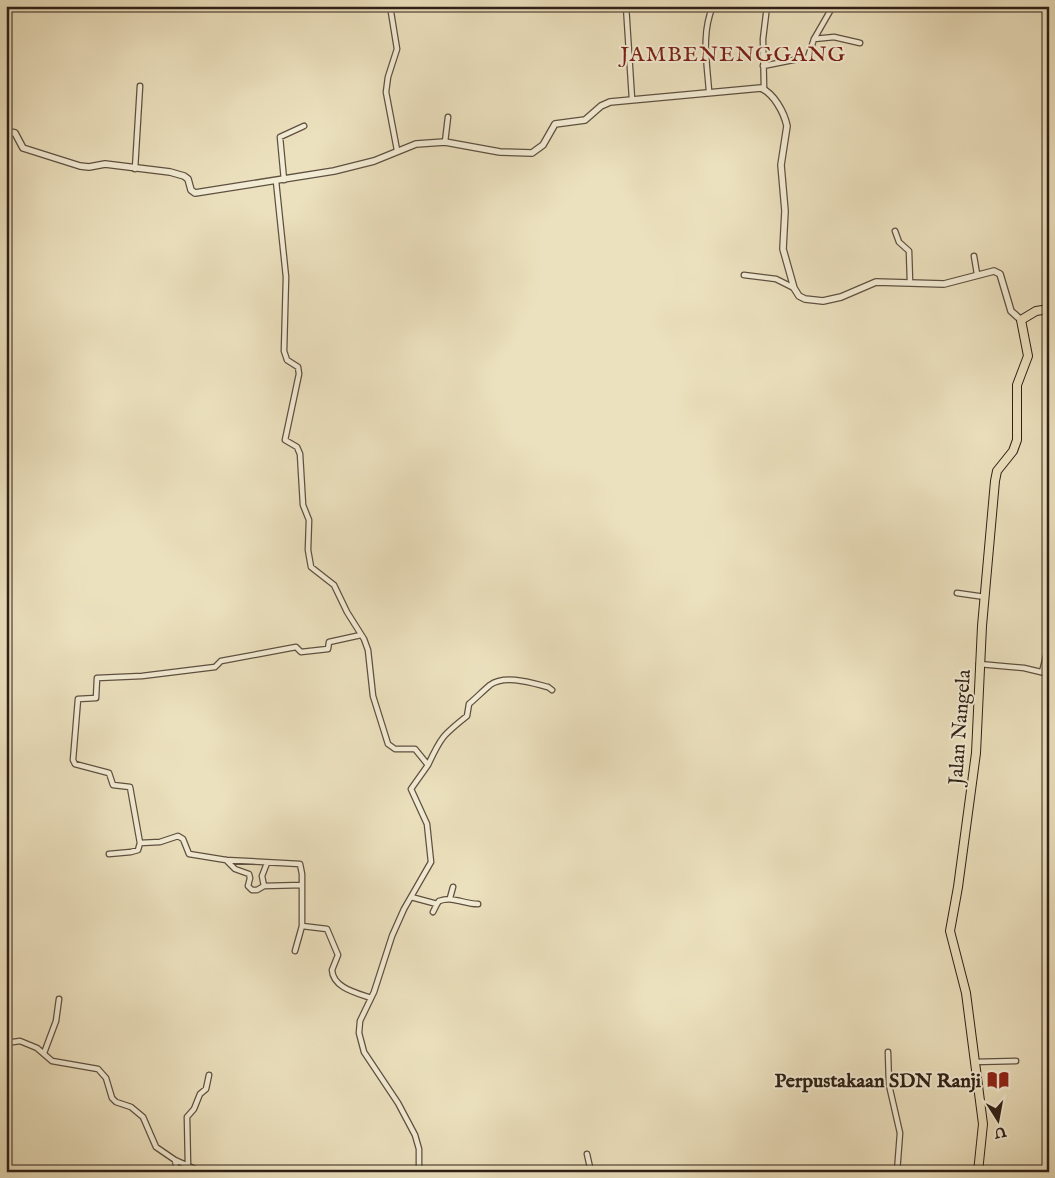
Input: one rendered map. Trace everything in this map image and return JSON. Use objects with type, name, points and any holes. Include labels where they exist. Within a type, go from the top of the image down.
[{"type":"main road","points":[[1021,320],[1036,311],[1049,308]]},
{"type":"main road","name":"Jalan Nangela","points":[[978,1172],[983,1124],[966,993],[950,931],[974,769],[979,664],[995,480],[997,471],[1016,446],[1016,384],[1028,356],[1021,320]]},
{"type":"street","points":[[390,6],[397,49],[388,77],[386,92],[397,150]]},
{"type":"street","points":[[626,6],[632,99]]},
{"type":"street","points":[[709,91],[705,42],[709,14],[713,6]]},
{"type":"street","points":[[764,89],[767,6]]},
{"type":"street","points":[[764,66],[808,57],[814,39],[833,6]]},
{"type":"street","points":[[814,39],[834,37],[860,43]]},
{"type":"street","points":[[135,169],[140,86]]},
{"type":"street","points":[[6,130],[15,133],[23,148],[70,164],[89,167],[105,164],[135,169],[166,171],[184,176],[188,179],[195,193],[203,190],[284,180],[366,163],[416,144],[445,142],[500,152],[532,153],[543,145],[555,124],[585,120],[604,104],[632,99],[754,87],[764,89],[780,108],[787,126],[781,164],[785,212],[783,249],[794,288],[799,296],[816,301],[838,298],[876,282],[944,284],[961,281],[991,270],[998,272],[1012,311],[1021,320]]},
{"type":"street","points":[[445,142],[448,117]]},
{"type":"street","points":[[284,180],[280,137],[304,126]]},
{"type":"street","points":[[276,181],[286,277],[284,351],[288,360],[298,366],[299,374],[285,440],[297,447],[300,454],[303,505],[309,520],[308,550],[311,567],[334,585],[346,612],[368,650],[374,696],[388,744],[395,749],[415,749],[428,765]]},
{"type":"street","points":[[895,231],[899,242],[909,251],[910,282]]},
{"type":"street","points":[[974,256],[977,274]]},
{"type":"street","points":[[744,275],[776,279],[794,288]]},
{"type":"street","points":[[957,593],[985,597]]},
{"type":"street","points":[[109,854],[133,852],[138,850],[140,843],[130,787],[115,785],[109,773],[73,762],[78,699],[96,698],[97,678],[142,676],[215,667],[221,661],[296,647],[303,653],[328,649],[329,642],[361,635]]},
{"type":"street","points":[[1042,672],[1049,644]]},
{"type":"street","points":[[979,664],[1024,668],[1049,674]]},
{"type":"street","points":[[420,1172],[415,1134],[394,1095],[364,1052],[360,1042],[360,1021],[371,998],[392,936],[410,897],[431,862],[427,824],[413,797],[411,788],[428,765],[438,742],[450,729],[467,716],[470,704],[489,686],[497,681],[510,679],[548,687],[552,690]]},
{"type":"street","points":[[140,843],[160,842],[178,836],[183,839],[189,854],[226,860],[267,863],[292,862],[300,864],[302,926],[295,951]]},
{"type":"street","points":[[226,860],[235,869],[249,874],[250,890],[257,890],[264,886],[302,885]]},
{"type":"street","points":[[264,886],[262,876],[267,863]]},
{"type":"street","points":[[450,898],[453,887]]},
{"type":"street","points":[[410,897],[437,904]]},
{"type":"street","points":[[433,912],[439,901],[450,898],[466,904],[478,904]]},
{"type":"street","points":[[302,926],[327,929],[338,955],[332,970],[335,980],[350,991],[371,998]]},
{"type":"street","points":[[44,1053],[56,1021],[59,999]]},
{"type":"street","points":[[8,1043],[15,1041],[26,1043],[44,1053],[52,1061],[98,1069],[106,1078],[112,1098],[143,1116],[156,1147],[175,1160],[202,1172]]},
{"type":"street","points":[[888,1052],[889,1085],[900,1133],[897,1172]]},
{"type":"street","points":[[974,1062],[1016,1062]]},
{"type":"street","points":[[188,1166],[187,1117],[194,1109],[198,1096],[206,1089],[209,1075]]},
{"type":"street","points":[[587,1154],[591,1172]]},
{"type":"street","points":[[175,1160],[177,1172]]},
{"type":"place","name":"Perpustakaan SDN Ranji","points":[[998,1080]]},
{"type":"district","name":"JAMBENENGGANG","points":[[733,53]]}]
